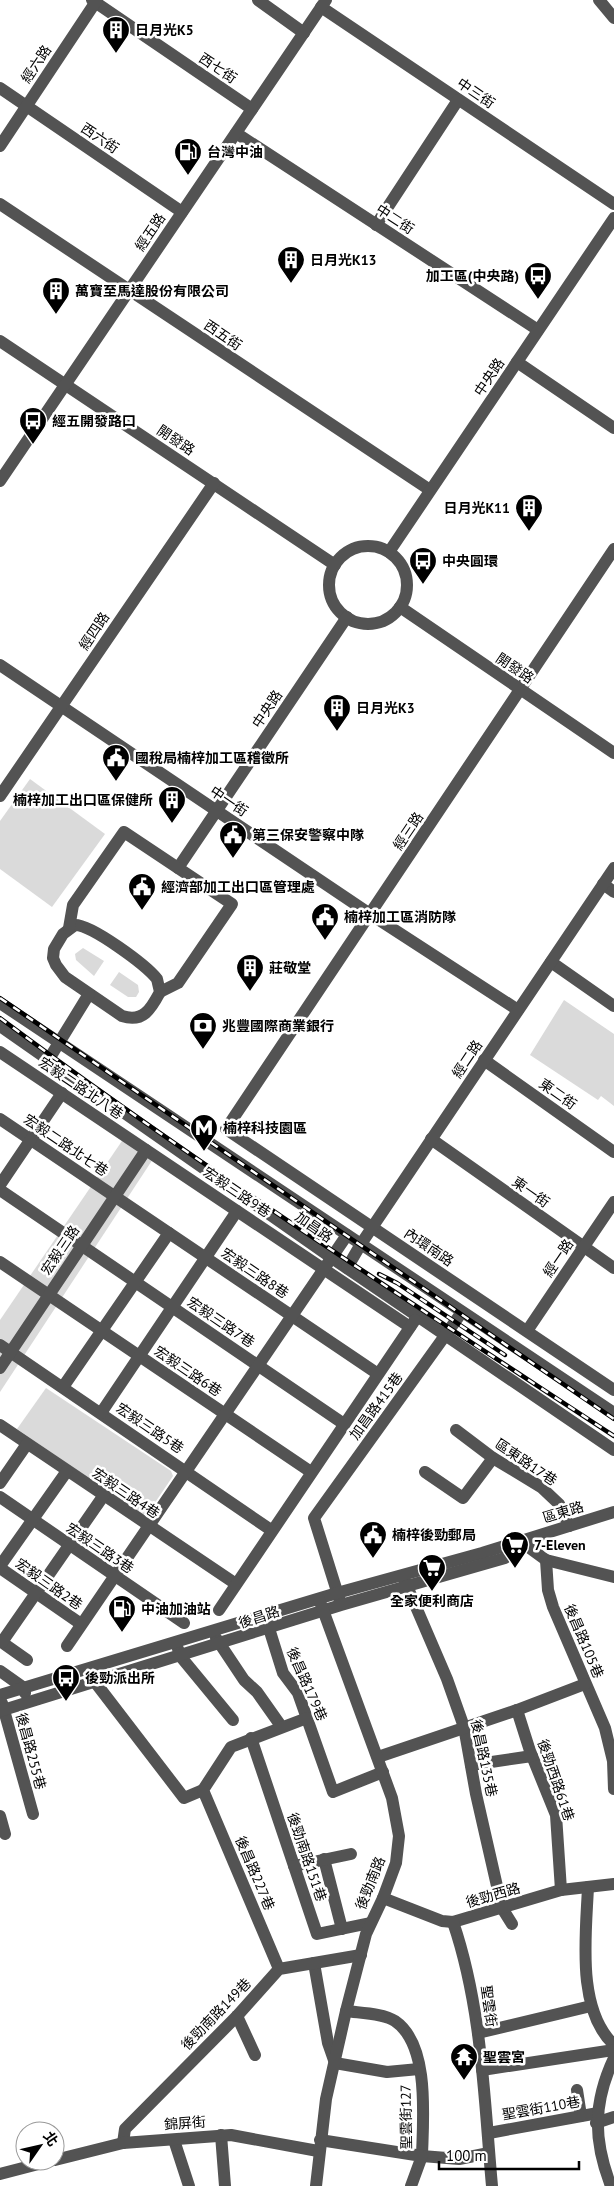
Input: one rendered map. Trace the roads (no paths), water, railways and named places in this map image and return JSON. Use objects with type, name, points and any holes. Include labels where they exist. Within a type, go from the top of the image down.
[{"type":"street","points":[[258,0],[304,32]]},
{"type":"street","points":[[599,0],[614,18]]},
{"type":"street","name":"經六路","points":[[0,146],[95,1]]},
{"type":"street","name":"西七街","points":[[95,1],[252,109]]},
{"type":"street","name":"經五路","points":[[0,481],[323,3]]},
{"type":"street","name":"中三街","points":[[323,3],[458,100],[614,204]]},
{"type":"street","name":"西六街","points":[[0,88],[182,212]]},
{"type":"street","points":[[376,225],[458,100]]},
{"type":"street","name":"中二街","points":[[236,133],[538,330]]},
{"type":"street","name":"西五街","points":[[0,204],[430,490]]},
{"type":"street","name":"中央路","points":[[389,552],[538,330],[609,237],[614,218]]},
{"type":"street","name":"開發路","points":[[0,340],[335,565]]},
{"type":"street","points":[[517,362],[614,428]]},
{"type":"street","name":"經四路","points":[[0,796],[214,484]]},
{"type":"street","points":[[373,546],[389,552],[403,568],[407,579],[406,596],[400,608],[388,618],[371,624],[347,617],[339,610],[330,592],[331,574],[335,565],[345,553],[356,548],[373,546]]},
{"type":"street","name":"經三路","points":[[226,1129],[614,549]]},
{"type":"street","name":"開發路","points":[[400,608],[614,752]]},
{"type":"street","name":"中央路","points":[[178,868],[347,617]]},
{"type":"street","name":"中一街","points":[[0,665],[370,914],[518,1010]]},
{"type":"street","points":[[69,928],[81,925],[95,931],[153,974],[160,986],[160,992],[150,1010],[140,1018],[132,1019],[122,1016],[65,977],[53,958],[59,942],[69,928],[73,905],[124,832],[232,904],[178,983],[160,992]]},
{"type":"street","name":"經二路","points":[[347,1268],[372,1227],[614,868]]},
{"type":"street","points":[[603,884],[614,892]]},
{"type":"street","points":[[551,962],[614,1006]]},
{"type":"street","points":[[49,1059],[90,994]]},
{"type":"street","name":"加昌路","points":[[0,1003],[614,1413]]},
{"type":"street","name":"加昌路","points":[[1,1028],[49,1059],[332,1258],[447,1334],[614,1450]]},
{"type":"street","name":"宏毅二路北八巷","points":[[0,1052],[146,1150]]},
{"type":"street","name":"東二街","points":[[484,1060],[614,1152]]},
{"type":"street","points":[[0,1186],[62,1093]]},
{"type":"street","name":"宏毅二路北七巷","points":[[0,1119],[115,1196]]},
{"type":"street","name":"內環南路","points":[[226,1129],[614,1390]]},
{"type":"street","name":"東一街","points":[[431,1139],[614,1268]]},
{"type":"street","name":"宏毅三路","points":[[0,1368],[5,1348],[48,1295],[146,1150]]},
{"type":"street","name":"宏毅三路9巷","points":[[146,1150],[410,1327]]},
{"type":"street","name":"宏毅三路7巷","points":[[0,1190],[344,1424]]},
{"type":"street","name":"宏毅三路8巷","points":[[115,1196],[378,1374]]},
{"type":"street","name":"經一路","points":[[526,1331],[614,1202]]},
{"type":"street","points":[[100,1413],[237,1211]]},
{"type":"street","points":[[63,1387],[169,1233]]},
{"type":"street","points":[[66,1646],[347,1235]]},
{"type":"street","name":"宏毅三路6巷","points":[[0,1262],[311,1472]]},
{"type":"street","name":"加昌路415巷","points":[[337,1593],[314,1518],[462,1312]]},
{"type":"street","points":[[219,1610],[271,1530],[418,1315]]},
{"type":"street","name":"宏毅三路5巷","points":[[5,1348],[271,1530]]},
{"type":"street","name":"宏毅三路4巷","points":[[0,1425],[236,1584]]},
{"type":"street","name":"區東路17巷","points":[[456,1430],[493,1458],[541,1487],[559,1504],[569,1526]]},
{"type":"street","points":[[0,1483],[28,1444]]},
{"type":"street","points":[[425,1472],[463,1498],[493,1458]]},
{"type":"street","points":[[0,1567],[67,1471]]},
{"type":"street","points":[[27,1660],[1,1641],[104,1495]]},
{"type":"street","name":"宏毅三路3巷","points":[[0,1498],[184,1623]]},
{"type":"street","name":"區東路","points":[[520,1541],[614,1512]]},
{"type":"street","points":[[520,1541],[546,1560],[614,1577]]},
{"type":"street","name":"後昌路","points":[[2,1710],[269,1630],[341,1605],[404,1580],[520,1541]]},
{"type":"street","name":"後昌路105巷","points":[[546,1560],[548,1590],[553,1607],[605,1728],[614,1765],[614,1789]]},
{"type":"street","name":"宏毅三路2巷","points":[[0,1567],[81,1624]]},
{"type":"street","name":"後昌路","points":[[0,1696],[337,1593],[404,1580]]},
{"type":"street","name":"後昌路135巷","points":[[404,1580],[447,1679],[464,1727],[502,1908],[512,1924]]},
{"type":"street","points":[[337,1593],[341,1605]]},
{"type":"street","name":"後勁南路","points":[[316,2186],[319,2145],[346,2011],[370,1923],[383,1898],[396,1863],[399,1836],[398,1818],[378,1757],[319,1599]]},
{"type":"street","name":"後昌路179巷","points":[[265,1615],[283,1673],[298,1693],[333,1792],[383,1772]]},
{"type":"street","points":[[214,1631],[219,1645],[244,1680],[258,1692],[281,1726]]},
{"type":"street","points":[[176,1642],[181,1656],[233,1720]]},
{"type":"street","points":[[90,1668],[95,1682],[184,1798],[204,1790],[231,1747],[281,1726],[307,1718]]},
{"type":"street","points":[[0,1671],[24,1688],[28,1703]]},
{"type":"street","points":[[378,1757],[517,1710],[585,1684]]},
{"type":"street","name":"後昌路255巷","points":[[0,1696],[2,1710],[33,1814]]},
{"type":"street","name":"後勁西路61巷","points":[[517,1710],[532,1756],[556,1815],[561,1890]]},
{"type":"street","name":"後勁南路151巷","points":[[251,1738],[317,1934],[370,1923]]},
{"type":"street","points":[[471,1765],[532,1756]]},
{"type":"street","name":"後昌路227巷","points":[[204,1790],[279,1969]]},
{"type":"street","points":[[0,1816],[4,1834]]},
{"type":"street","points":[[294,1866],[351,1854]]},
{"type":"street","points":[[324,1859],[342,1929]]},
{"type":"street","name":"後勁西路","points":[[383,1898],[442,1921],[454,1922],[561,1890],[614,1884]]},
{"type":"street","points":[[588,1887],[585,1959],[591,2006],[606,2038],[614,2045]]},
{"type":"street","name":"聖雲街","points":[[454,1922],[473,1993],[489,2133],[492,2186]]},
{"type":"street","points":[[279,1969],[361,1955]]},
{"type":"street","points":[[314,1963],[328,2043],[335,2063],[387,2072],[419,2070]]},
{"type":"street","name":"後勁南路149巷","points":[[123,2143],[125,2129],[237,2016],[279,1969]]},
{"type":"street","points":[[478,2033],[591,2006]]},
{"type":"street","name":"聖雲街127","points":[[346,2011],[395,2021],[413,2043],[419,2070],[423,2109],[422,2156],[459,2159],[489,2153]]},
{"type":"street","points":[[237,2016],[255,2055]]},
{"type":"street","points":[[482,2070],[614,2050]]},
{"type":"street","points":[[611,2186],[610,2172],[597,2118],[604,2080],[614,2058]]},
{"type":"street","points":[[577,2090],[581,2116]]},
{"type":"street","name":"聖雲街110巷","points":[[489,2133],[581,2116],[597,2118],[614,2117]]},
{"type":"street","points":[[221,2135],[225,2186]]},
{"type":"street","name":"錦屏街","points":[[65,2158],[123,2143],[221,2135],[422,2156]]},
{"type":"street","points":[[174,2140],[189,2186]]},
{"type":"street","points":[[411,2186],[422,2156]]},
{"type":"street","points":[[0,2174],[15,2170]]},
{"type":"railway","points":[[0,998],[614,1419]]},
{"type":"railway","points":[[0,1018],[151,1127],[227,1179],[614,1436]]},
{"type":"railway","points":[[379,1274],[397,1283],[505,1355]]},
{"type":"place","name":"日月光K5","points":[[116,54]]},
{"type":"place","name":"台灣中油","points":[[188,176]]},
{"type":"place","name":"日月光K13","points":[[291,284]]},
{"type":"place","name":"加工區(中央路)","points":[[538,300]]},
{"type":"place","name":"萬寶至馬達股份有限公司","points":[[56,315]]},
{"type":"place","name":"經五開發路口","points":[[33,445]]},
{"type":"place","name":"日月光K11","points":[[529,532]]},
{"type":"place","name":"中央圓環","points":[[423,585]]},
{"type":"place","name":"日月光K3","points":[[337,732]]},
{"type":"place","name":"國稅局楠梓加工區稽徵所","points":[[116,782]]},
{"type":"place","name":"楠梓加工出口區保健所","points":[[172,824]]},
{"type":"place","name":"第三保安警察中隊","points":[[233,859]]},
{"type":"place","name":"經濟部加工出口區管理處","points":[[142,911]]},
{"type":"place","name":"楠梓加工區消防隊","points":[[325,941]]},
{"type":"place","name":"莊敬堂","points":[[250,992]]},
{"type":"place","name":"兆豐國際商業銀行","points":[[203,1050]]},
{"type":"place","name":"楠梓科技園區","points":[[204,1152]]},
{"type":"place","name":"楠梓後勁郵局","points":[[373,1559]]},
{"type":"place","name":"7-Eleven","points":[[515,1569]]},
{"type":"place","name":"全家便利商店","points":[[432,1592]]},
{"type":"place","name":"中油加油站","points":[[122,1633]]},
{"type":"place","name":"後勁派出所","points":[[66,1702]]},
{"type":"place","name":"聖雲宮","points":[[464,2081]]}]
